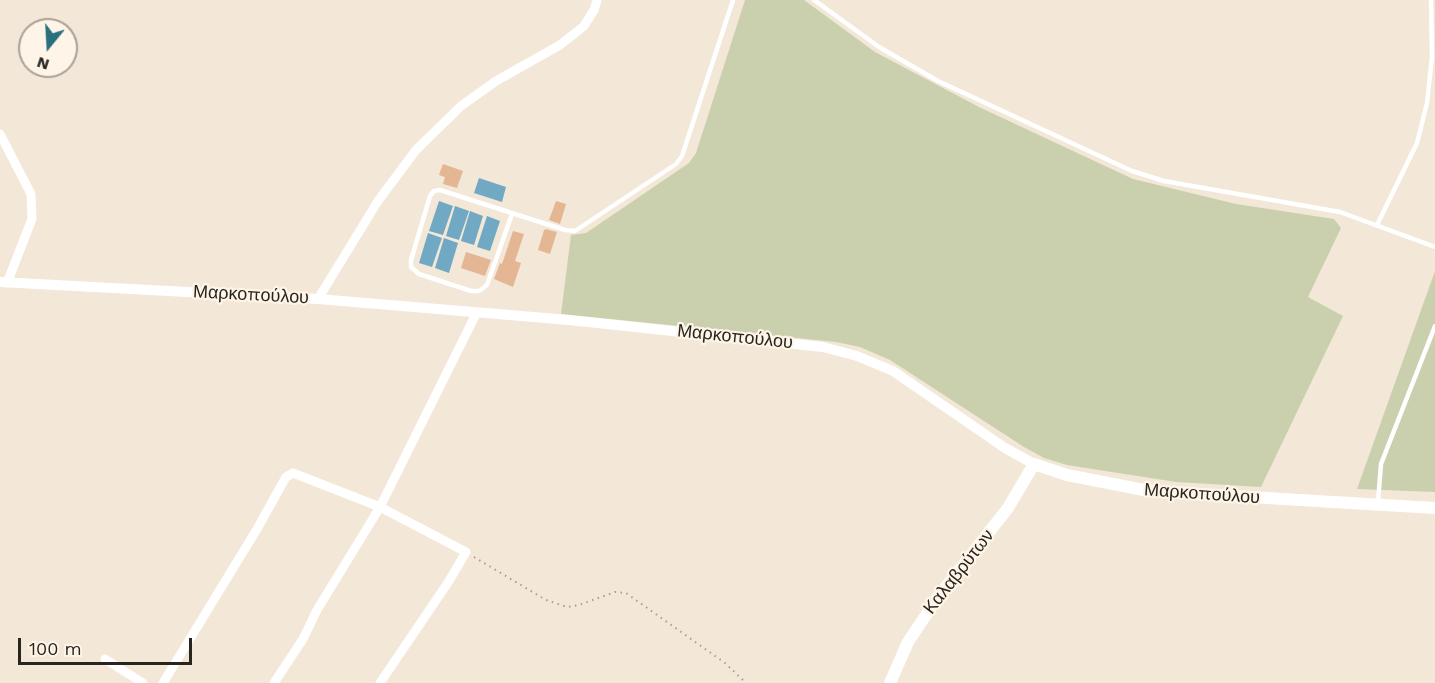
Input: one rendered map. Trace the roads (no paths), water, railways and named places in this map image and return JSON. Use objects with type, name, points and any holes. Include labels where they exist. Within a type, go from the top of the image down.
[{"type":"main road","name":"Μαρκοπούλου","points":[[1034,464],[1067,475],[1149,491],[1435,508]]},
{"type":"main road","name":"Καλαβρύτων","points":[[890,683],[908,642],[938,597],[1008,508],[1034,464]]},
{"type":"street","points":[[318,299],[378,201],[416,150],[461,106],[496,81],[560,45],[584,26],[597,0]]},
{"type":"street","points":[[0,134],[31,194],[32,219],[4,282]]},
{"type":"street","name":"Μαρκοπούλου","points":[[4,282],[318,299],[823,346],[894,371],[1005,448],[1034,464]]},
{"type":"street","points":[[274,683],[303,639],[317,610],[380,507],[477,312]]},
{"type":"street","points":[[163,683],[286,477],[293,473],[380,507],[466,552],[380,683]]},
{"type":"street","points":[[105,659],[143,683]]},
{"type":"lane","points":[[512,214],[487,285],[479,291],[471,291],[419,274],[411,267],[411,260],[430,196],[434,191],[440,190],[512,214],[575,231],[675,164],[682,156],[733,0]]},
{"type":"lane","points":[[814,0],[879,47],[938,81],[1132,171],[1164,181],[1341,212],[1435,247]]},
{"type":"lane","points":[[1377,225],[1416,143],[1427,103],[1432,57],[1431,0]]},
{"type":"lane","points":[[1377,506],[1381,464],[1435,326]]},
{"type":"water","points":[[479,178],[506,187],[502,202],[474,193]]},
{"type":"water","points":[[439,201],[453,206],[443,235],[429,231]]},
{"type":"water","points":[[455,206],[469,211],[459,240],[446,236]]},
{"type":"water","points":[[470,211],[483,216],[474,245],[461,241]]},
{"type":"water","points":[[487,216],[500,221],[490,251],[477,247]]},
{"type":"water","points":[[428,233],[442,238],[432,267],[419,263]]},
{"type":"water","points":[[444,238],[458,243],[449,273],[435,268]]}]
